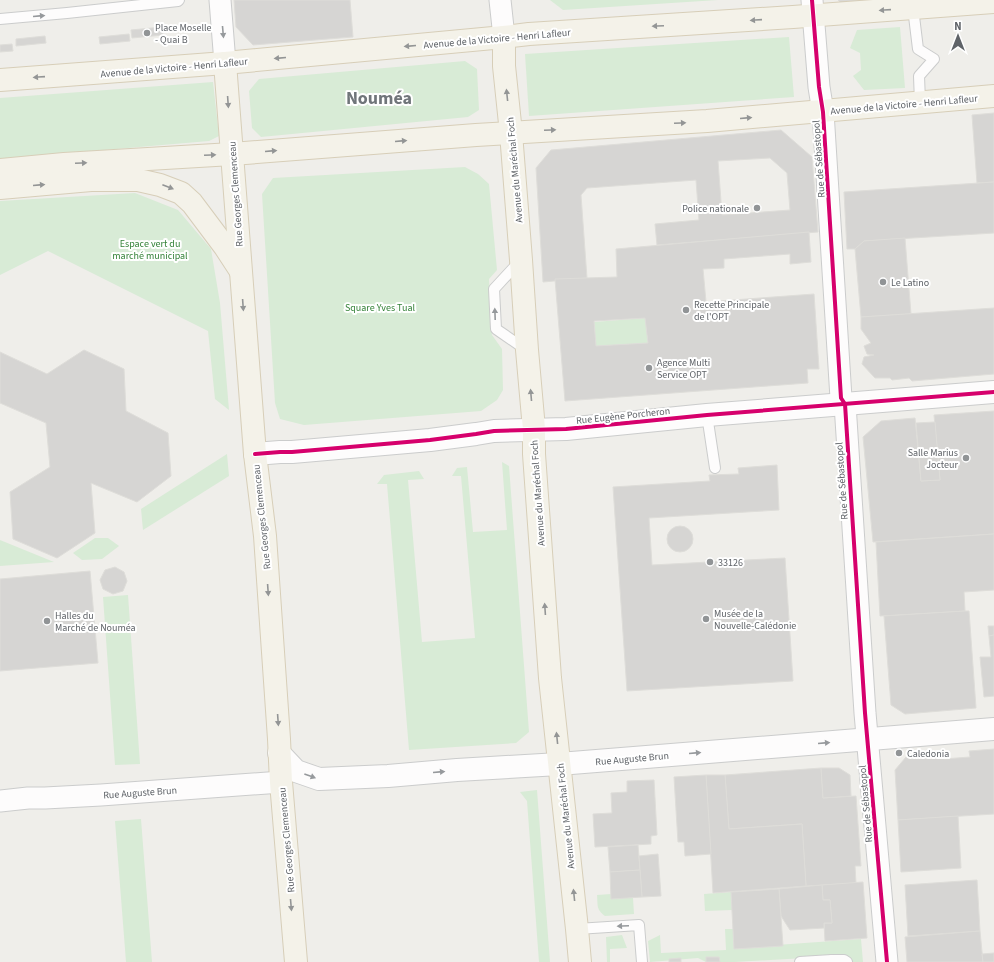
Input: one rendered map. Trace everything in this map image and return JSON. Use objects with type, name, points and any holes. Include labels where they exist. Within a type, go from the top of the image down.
[{"type":"main road","name":"Avenue de la Victoire - Henri Lafleur","points":[[0,80],[225,63],[812,8],[913,8],[994,2]]},
{"type":"main road","name":"Avenue du Maréchal Foch","points":[[504,37],[504,66],[511,133],[534,429],[550,678],[580,962]]},
{"type":"main road","name":"Rue Georges Clemenceau","points":[[225,63],[255,454],[264,536],[281,782],[296,962]]},
{"type":"main road","name":"Avenue de la Victoire - Henri Lafleur","points":[[0,170],[64,164],[232,154],[542,130],[707,121],[994,96]]},
{"type":"main road","points":[[0,188],[91,180],[138,180],[181,192],[192,203],[225,247],[241,272]]},
{"type":"street","name":"Rue Georges Clemenceau","points":[[220,0],[225,63]]},
{"type":"street","name":"Avenue du Maréchal Foch","points":[[500,0],[504,37]]},
{"type":"street","name":"Rue de Sébastopol","points":[[812,8],[819,87],[823,112],[840,385],[842,398],[845,404],[864,705],[887,962]]},
{"type":"street","name":"Rue Eugène Porcheron","points":[[255,454],[300,452],[430,440],[494,430],[566,429],[707,415],[994,392]]},
{"type":"street","name":"Rue Auguste Brun","points":[[279,753],[296,771],[319,779],[388,776],[559,764],[994,729]]},
{"type":"street","name":"Rue Auguste Brun","points":[[0,801],[281,782]]},
{"type":"lane","points":[[0,19],[179,0]]},
{"type":"lane","points":[[913,8],[918,49],[934,59],[919,76],[920,102]]},
{"type":"lane","points":[[521,260],[494,289],[496,329],[527,350]]},
{"type":"lane","points":[[707,415],[715,468]]},
{"type":"lane","points":[[577,929],[639,925],[642,962]]},
{"type":"lane","points":[[800,962],[844,960],[847,962]]},
{"type":"green space","points":[[550,0],[718,0],[563,10]]},
{"type":"green space","points":[[900,27],[905,88],[864,90],[853,76],[861,70],[860,53],[850,48],[857,30]]},
{"type":"green space","points":[[789,37],[794,97],[529,116],[525,54]]},
{"type":"green space","points":[[465,61],[477,69],[479,110],[468,117],[261,137],[252,128],[249,91],[259,79]]},
{"type":"green space","points":[[213,82],[219,136],[209,141],[0,159],[0,98]]},
{"type":"green space","name":"Square Yves Tual","points":[[465,167],[478,174],[489,184],[497,270],[489,279],[492,335],[502,349],[503,390],[497,400],[481,411],[304,425],[280,419],[275,403],[262,194],[273,178]]},
{"type":"green space","name":"Espace vert du marché municipal","points":[[135,193],[178,210],[211,249],[220,303],[229,410],[215,399],[208,331],[48,251],[0,275],[0,201]]},
{"type":"green space","points":[[645,318],[648,343],[596,346],[594,322]]},
{"type":"green space","points":[[227,454],[229,476],[143,530],[141,509]]},
{"type":"green space","points":[[502,462],[509,466],[529,732],[516,743],[409,750],[387,484],[377,484],[384,475],[419,471],[424,479],[408,480],[422,642],[475,638],[461,476],[452,476],[457,468],[467,467],[473,532],[507,530]]},
{"type":"green space","points":[[95,538],[108,538],[119,546],[102,559],[82,560],[73,553]]},
{"type":"green space","points":[[0,540],[54,562],[0,566]]},
{"type":"green space","points":[[128,595],[140,764],[115,765],[103,597]]},
{"type":"green space","points":[[537,790],[550,962],[539,962],[527,801],[520,792]]},
{"type":"green space","points":[[141,819],[152,962],[126,962],[115,821]]},
{"type":"green space","points":[[731,892],[732,910],[705,911],[704,894]]},
{"type":"green space","points":[[611,894],[633,898],[634,914],[605,916],[602,914],[598,907],[597,895]]},
{"type":"green space","points":[[725,929],[733,929],[734,948],[861,939],[863,962],[851,962],[840,956],[735,962],[706,962],[698,958],[650,962],[648,941],[660,935],[661,953],[726,950]]},
{"type":"green space","points":[[622,935],[627,948],[610,949],[610,962],[607,962],[606,937]]},
{"type":"building","points":[[234,0],[350,0],[353,37],[253,45],[236,27]]},
{"type":"building","points":[[838,0],[875,0],[841,3]]},
{"type":"building","name":"Place Moselle - Quai B","points":[[162,27],[163,35],[132,38],[131,30]]},
{"type":"building","points":[[129,34],[130,41],[100,44],[99,37]]},
{"type":"building","points":[[45,36],[46,43],[16,46],[16,39]]},
{"type":"building","points":[[12,44],[13,51],[0,52],[0,45]]},
{"type":"building","points":[[994,113],[994,182],[977,183],[972,115]]},
{"type":"building","points":[[781,130],[812,157],[818,232],[657,245],[655,224],[699,220],[696,180],[587,188],[581,195],[587,278],[543,282],[536,168],[551,150]],"holes":[[[770,158],[787,173],[790,210],[722,215],[718,161]]]},
{"type":"building","points":[[994,182],[994,233],[864,241],[855,249],[847,249],[844,192]]},
{"type":"building","name":"Recette Principale de l'OPT","points":[[809,232],[811,262],[790,264],[790,254],[724,259],[724,268],[703,269],[706,302],[814,294],[819,369],[807,369],[808,383],[565,401],[555,279],[617,277],[616,249]],"holes":[[[645,318],[648,343],[596,346],[594,321]]]},
{"type":"building","name":"Le Latino","points":[[905,238],[911,314],[861,317],[855,249],[864,241]]},
{"type":"building","points":[[994,308],[994,374],[912,381],[909,378],[892,380],[890,378],[875,378],[862,364],[864,357],[874,355],[867,354],[864,346],[871,343],[861,329],[861,317]]},
{"type":"building","points":[[84,350],[124,369],[126,411],[168,433],[171,476],[137,502],[91,483],[95,533],[57,558],[13,539],[10,492],[50,467],[46,423],[0,403],[0,352],[47,374]]},
{"type":"building","name":"Salle Marius Jocteur","points":[[994,411],[994,534],[873,542],[863,437],[881,421],[915,418],[921,481],[940,480],[934,415]]},
{"type":"building","name":"Salle Marius Jocteur","points":[[935,422],[940,480],[921,481],[916,423]]},
{"type":"building","name":"Musée de la Nouvelle-Calédonie","points":[[777,465],[779,510],[649,518],[652,565],[785,558],[793,681],[627,691],[613,487],[710,481],[709,475],[739,474],[738,468]]},
{"type":"building","points":[[680,526],[689,530],[693,539],[689,548],[680,552],[671,548],[667,539],[671,530]]},
{"type":"building","points":[[994,534],[994,590],[964,592],[965,611],[880,616],[876,542]]},
{"type":"building","points":[[115,567],[124,572],[127,581],[123,591],[113,594],[103,589],[100,580],[105,570]]},
{"type":"building","name":"Halles du Marché de Nouméa","points":[[90,571],[98,663],[0,671],[0,579]]},
{"type":"building","points":[[969,611],[976,708],[905,714],[891,705],[884,616]]},
{"type":"building","points":[[988,626],[994,626],[994,635],[989,636]]},
{"type":"building","points":[[994,635],[994,696],[984,697],[980,657],[991,657],[989,636]]},
{"type":"building","points":[[994,749],[994,814],[898,820],[895,770],[906,757],[944,754],[944,759],[970,757],[969,751]]},
{"type":"building","points":[[821,768],[823,798],[856,796],[861,866],[855,866],[856,883],[806,886],[802,824],[729,829],[725,775]]},
{"type":"building","points":[[821,768],[839,768],[850,775],[851,796],[823,798]]},
{"type":"building","points":[[706,775],[725,775],[729,829],[802,824],[806,886],[713,893]]},
{"type":"building","points":[[706,775],[711,854],[685,856],[684,842],[678,842],[674,777]]},
{"type":"building","points":[[654,780],[657,835],[651,836],[651,844],[595,847],[593,814],[612,813],[611,793],[627,792],[627,781]]},
{"type":"building","points":[[958,816],[961,868],[901,872],[898,820]]},
{"type":"building","points":[[638,845],[640,870],[610,872],[608,847]]},
{"type":"building","points":[[658,854],[661,896],[642,897],[639,856]]},
{"type":"building","points":[[640,870],[642,897],[611,899],[610,872]]},
{"type":"building","points":[[977,880],[980,931],[908,936],[905,885]]},
{"type":"building","points":[[863,882],[867,938],[825,941],[824,923],[832,923],[830,900],[823,900],[822,885]]},
{"type":"building","points":[[822,885],[823,900],[830,900],[832,923],[824,923],[824,928],[790,930],[781,916],[779,889]]},
{"type":"building","points":[[779,889],[783,946],[734,949],[731,892]]},
{"type":"building","points":[[980,931],[983,962],[907,962],[905,937]]},
{"type":"building","points":[[994,953],[994,962],[983,962],[982,954]]},
{"type":"building","points":[[706,957],[719,957],[720,962],[706,962]]},
{"type":"building","points":[[681,958],[681,962],[669,962],[669,959]]},
{"type":"cycle path","points":[[812,0],[819,87],[823,112],[841,398],[845,404],[865,713],[887,962]]},
{"type":"cycle path","points":[[255,454],[430,440],[494,431],[566,429],[707,415],[994,392]]},
{"type":"place","name":"Place Moselle - Quai B","points":[[147,33]]},
{"type":"place","name":"Police nationale","points":[[757,208]]},
{"type":"place","name":"Le Latino","points":[[883,282]]},
{"type":"place","name":"Recette Principale de l'OPT","points":[[686,310]]},
{"type":"place","name":"Agence Multi Service OPT","points":[[649,368]]},
{"type":"place","name":"Salle Marius Jocteur","points":[[966,458]]},
{"type":"place","name":"33126","points":[[710,562]]},
{"type":"place","name":"Musée de la Nouvelle-Calédonie","points":[[706,619]]},
{"type":"place","name":"Halles du Marché de Nouméa","points":[[47,621]]},
{"type":"place","name":"Caledonia","points":[[899,753]]},
{"type":"district","name":"Nouméa","points":[[379,98]]}]
